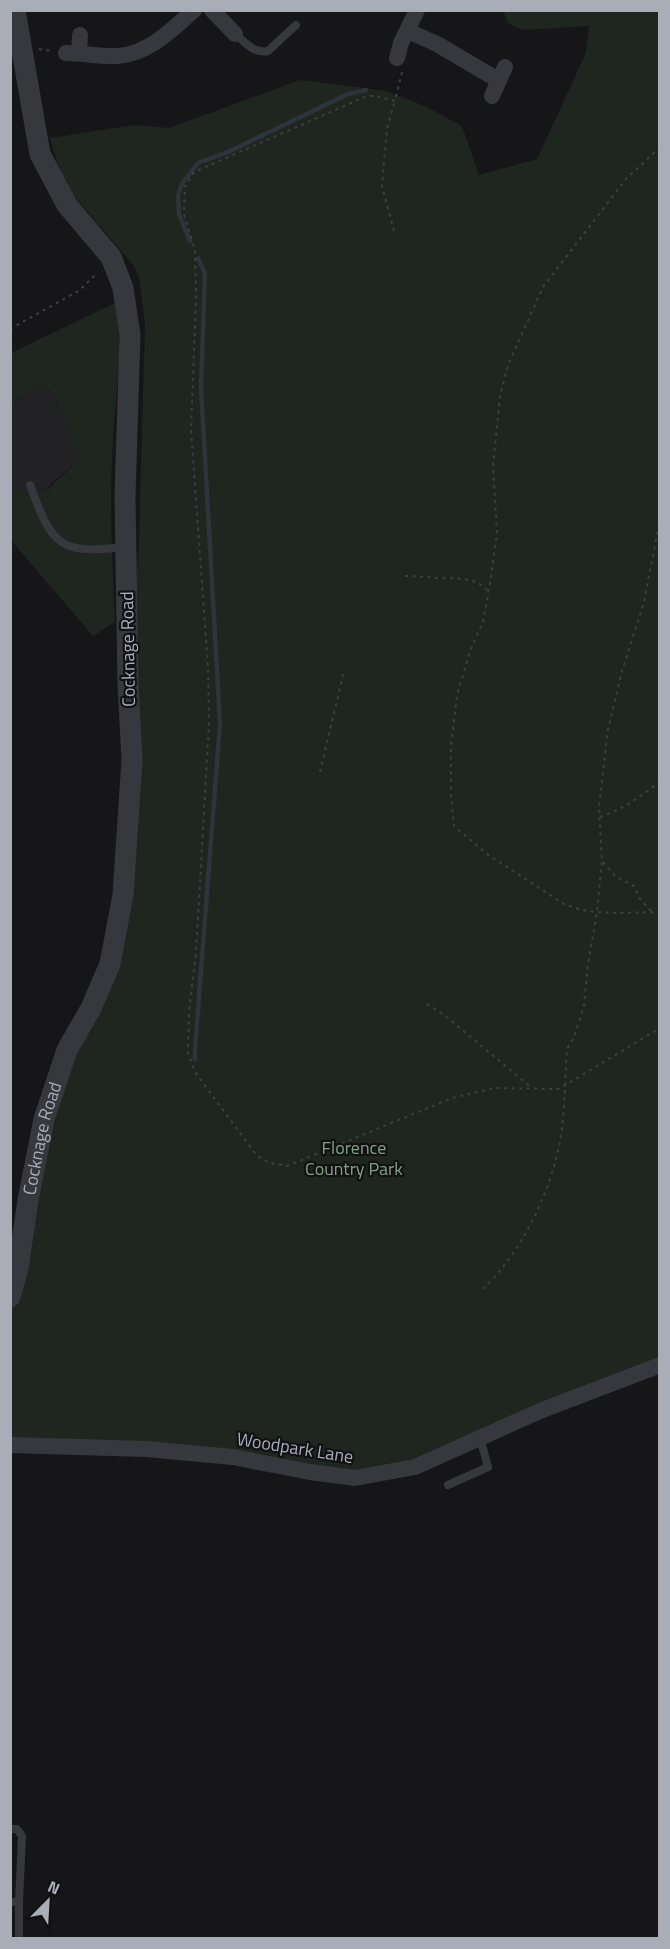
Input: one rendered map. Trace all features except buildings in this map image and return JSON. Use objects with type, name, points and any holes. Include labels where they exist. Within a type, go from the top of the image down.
[{"type":"street","name":"Cocknage Road","points":[[10,1297],[18,1268],[28,1200],[44,1119],[67,1050],[91,1008],[110,964],[123,895],[132,760],[128,684],[125,495],[130,335],[123,288],[111,257],[67,205],[40,154],[15,10]]},
{"type":"street","points":[[80,35],[73,53],[117,56],[140,52],[173,29],[194,10]]},
{"type":"street","points":[[212,10],[235,34]]},
{"type":"street","points":[[397,58],[417,10]]},
{"type":"street","points":[[408,31],[437,44],[498,81]]},
{"type":"street","name":"Woodpark Lane","points":[[10,1445],[146,1449],[233,1457],[354,1478],[415,1467],[540,1411],[660,1365]]},
{"type":"lane","points":[[235,34],[252,49],[264,52],[268,51],[296,25]]},
{"type":"lane","points":[[30,485],[40,513],[60,542],[80,550],[126,547]]},
{"type":"lane","points":[[448,1485],[488,1467],[480,1438]]},
{"type":"lane","points":[[10,1829],[17,1829],[22,1836],[15,1902],[20,1938]]},
{"type":"path","points":[[21,47],[73,53]]},
{"type":"path","points":[[394,231],[381,186],[387,128],[403,68],[397,58]]},
{"type":"path","points":[[395,101],[367,96],[195,172],[184,187],[184,214],[195,251],[196,299],[191,430],[208,667],[209,723],[188,1053],[195,1072],[257,1156],[270,1163],[287,1166],[452,1098],[495,1088],[552,1090],[564,1088],[660,1028]]},
{"type":"path","points":[[660,147],[626,179],[543,286],[508,365],[500,396],[494,454],[497,532],[483,622],[470,651],[457,695],[451,745],[451,795],[454,826],[487,854],[564,904],[581,910],[619,914],[660,912]]},
{"type":"path","points":[[10,329],[80,290],[111,257]]},
{"type":"path","points":[[483,1289],[497,1276],[537,1212],[549,1184],[561,1136],[567,1049],[584,1006],[597,912],[602,861],[599,807],[608,729],[622,671],[644,602],[660,519]]},
{"type":"path","points":[[405,576],[465,579],[477,582],[488,592]]},
{"type":"path","points":[[320,772],[344,671]]},
{"type":"path","points":[[600,817],[621,810],[660,781]]},
{"type":"path","points":[[602,861],[616,877],[634,886],[640,899],[652,912]]},
{"type":"path","points":[[427,1004],[444,1015],[533,1089]]},
{"type":"shaded area","points":[[43,388],[51,389],[79,460],[44,493],[24,493],[11,482],[11,402]]},
{"type":"green space","name":"Florence Country Park","points":[[503,11],[659,11],[659,1365],[415,1467],[355,1478],[11,1440],[11,1297],[44,1119],[110,964],[139,541],[145,322],[139,279],[134,266],[68,189],[50,138],[133,125],[169,128],[300,80],[387,91],[427,107],[462,126],[479,175],[537,159],[586,53],[589,26],[523,30],[509,24]]},
{"type":"green space","points":[[117,302],[119,353],[111,484],[115,622],[93,636],[11,540],[10,482],[24,493],[44,493],[79,460],[51,389],[43,388],[11,402],[11,353]]},
{"type":"waterway","points":[[190,241],[179,214],[178,195],[182,184],[198,163],[228,152],[348,94],[366,90]]},
{"type":"waterway","points":[[195,1059],[220,724],[201,387],[205,274],[198,258]]}]
